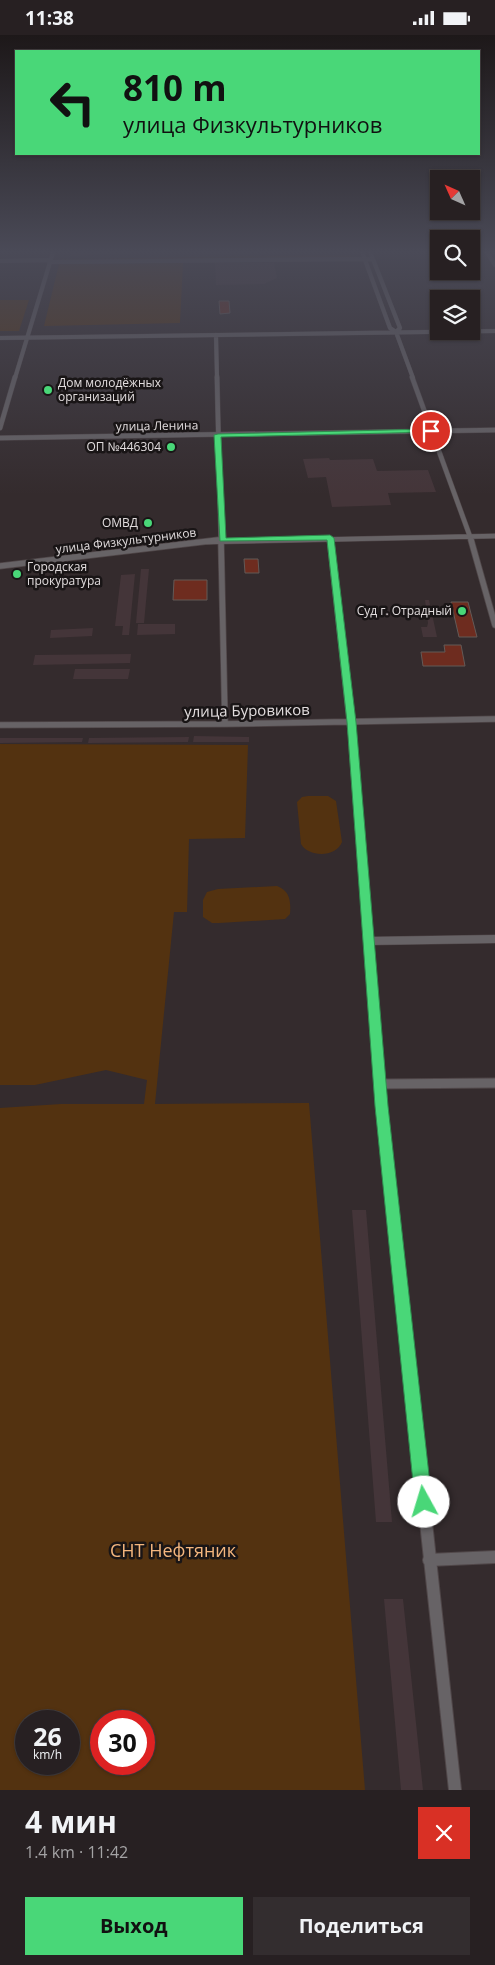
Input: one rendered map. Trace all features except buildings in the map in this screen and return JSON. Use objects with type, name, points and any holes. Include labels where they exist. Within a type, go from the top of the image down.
[{"type":"street","points":[[0,428],[30,331]]},
{"type":"street","points":[[393,331],[396,333],[470,536],[495,625]]},
{"type":"street","points":[[0,338],[495,331]]},
{"type":"street","points":[[216,335],[225,724]]},
{"type":"street","name":"улица Ленина","points":[[0,438],[495,430]]},
{"type":"street","name":"улица Физкультурников","points":[[0,566],[222,540],[495,536]]},
{"type":"street","points":[[330,538],[351,722],[379,1083],[455,1790]]},
{"type":"street","name":"улица Буровиков","points":[[0,725],[225,724],[495,719]]},
{"type":"street","points":[[368,941],[495,939]]},
{"type":"street","points":[[379,1083],[495,1083]]},
{"type":"street","points":[[429,1560],[495,1557]]},
{"type":"shaded area","points":[[329,458],[330,460],[373,459],[377,471],[428,470],[436,492],[388,493],[391,505],[332,507],[326,477],[308,478],[303,459]]},
{"type":"shaded area","points":[[141,569],[149,569],[144,623],[136,623]]},
{"type":"shaded area","points":[[135,574],[129,635],[122,635],[123,626],[115,626],[121,575]]},
{"type":"shaded area","points":[[425,600],[429,600],[437,637],[423,637],[421,627],[427,627],[428,623]]},
{"type":"shaded area","points":[[138,624],[175,624],[175,634],[137,635]]},
{"type":"shaded area","points":[[93,628],[92,636],[50,638],[51,630]]},
{"type":"shaded area","points":[[131,654],[130,663],[33,665],[35,655]]},
{"type":"shaded area","points":[[75,669],[130,669],[128,679],[73,679]]},
{"type":"shaded area","points":[[194,736],[249,737],[249,742],[193,742]]},
{"type":"shaded area","points":[[189,737],[188,742],[88,743],[89,738]]},
{"type":"shaded area","points":[[0,738],[83,738],[82,742],[0,743]]},
{"type":"shaded area","points":[[352,1210],[366,1210],[392,1522],[376,1522]]},
{"type":"shaded area","points":[[384,1599],[403,1599],[423,1790],[401,1790]]},
{"type":"green space","name":"СНТ Нефтяник","points":[[0,744],[248,745],[245,838],[189,839],[187,912],[174,912],[155,1104],[309,1103],[365,1790],[0,1790],[0,1108],[61,1104],[144,1104],[147,1080],[106,1070],[35,1085],[0,1085]]},
{"type":"green space","points":[[328,796],[336,801],[342,842],[334,851],[322,854],[315,853],[301,844],[297,802],[302,797]]},
{"type":"green space","points":[[277,886],[285,891],[290,901],[290,914],[285,919],[212,923],[203,917],[203,900],[207,892],[218,889]]},
{"type":"place","name":"Дом молодёжных организаций","points":[[48,390]]},
{"type":"place","name":"ОП №446304","points":[[171,447]]},
{"type":"place","name":"ОМВД","points":[[148,523]]},
{"type":"place","name":"Городская прокуратура","points":[[17,574]]},
{"type":"place","name":"Суд г. Отрадный","points":[[462,611]]},
{"type":"route","points":[[424,1502],[381,1106],[351,722],[330,538],[222,540],[218,435],[431,431]]}]
